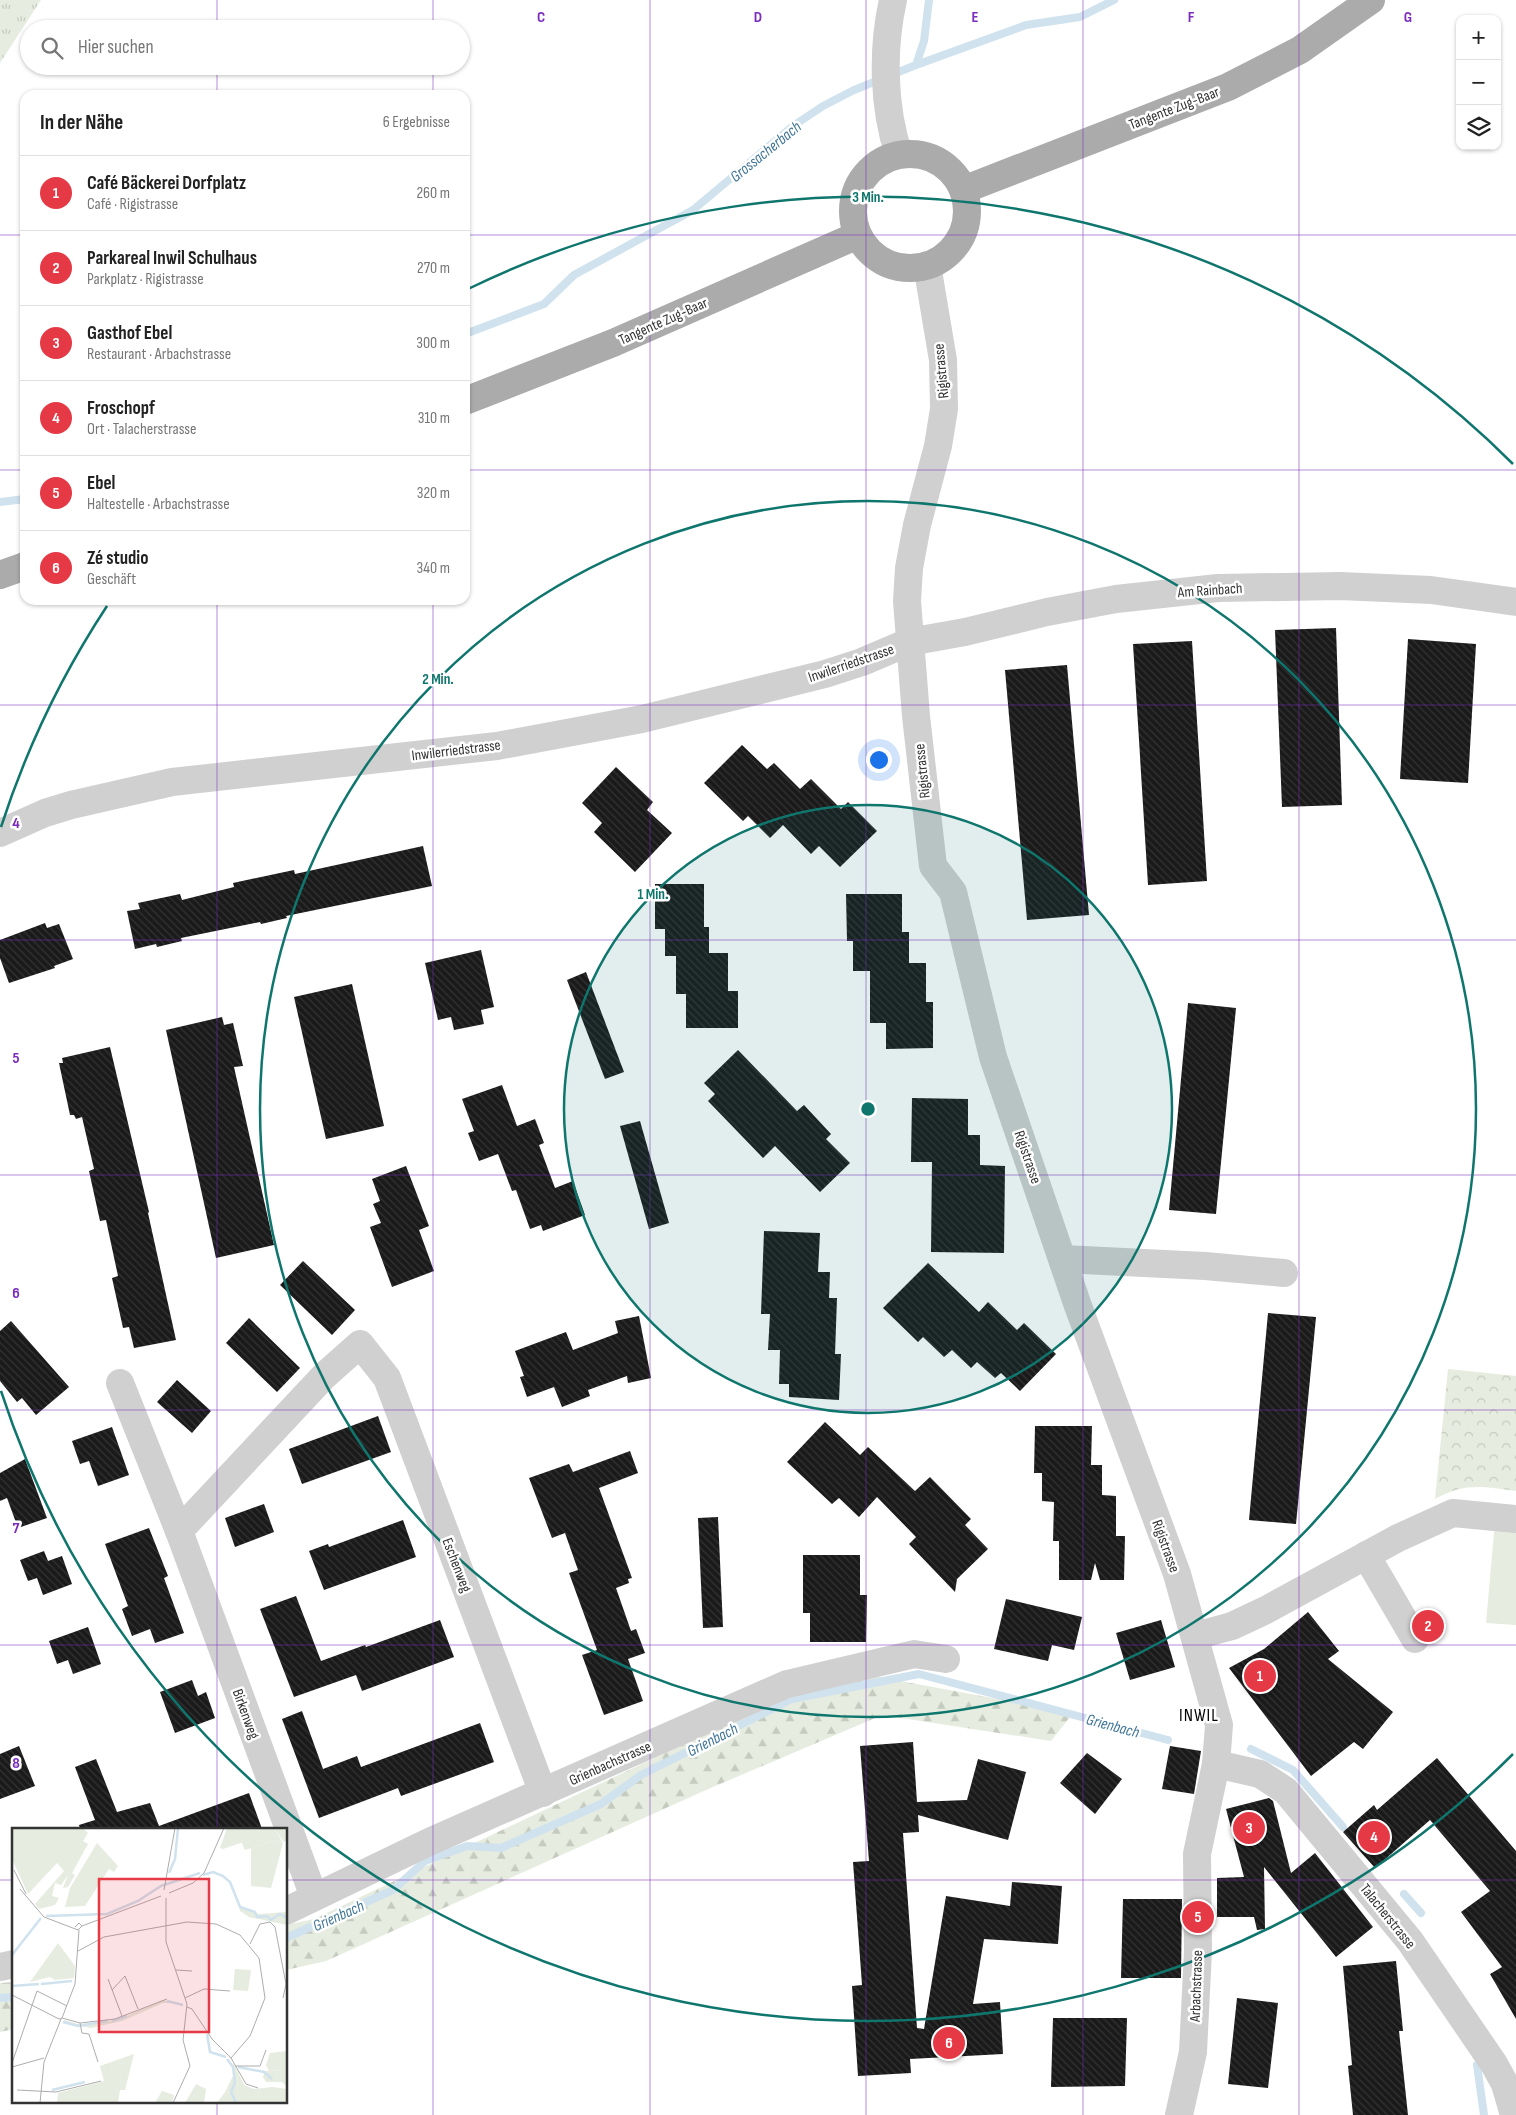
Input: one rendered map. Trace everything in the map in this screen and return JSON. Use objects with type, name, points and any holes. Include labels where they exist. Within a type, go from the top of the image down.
[{"type":"main road","name":"Tangente Zug-Baar","points":[[963,190],[1228,87],[1300,50],[1371,0]]},
{"type":"main road","points":[[915,154],[930,158],[944,165],[956,176],[963,190],[966,213],[961,235],[953,248],[941,258],[927,265],[914,267],[887,263],[876,256],[858,235],[853,210],[859,185],[876,165],[899,155],[915,154]]},
{"type":"main road","name":"Tangente Zug-Baar","points":[[470,399],[614,343],[858,235]]},
{"type":"main road","points":[[0,575],[20,568]]},
{"type":"street","points":[[893,0],[887,57],[888,104],[894,141],[899,155]]},
{"type":"street","name":"Rigistrasse","points":[[927,265],[942,360],[944,409],[938,446],[917,525],[909,568],[907,601],[909,642],[933,866],[954,892],[993,1057],[1064,1258],[1078,1306],[1177,1574],[1216,1711],[1219,1737]]},
{"type":"street","name":"Am Rainbach","points":[[909,642],[965,632],[1047,612],[1116,599],[1218,588],[1360,587],[1431,590],[1516,602]]},
{"type":"street","name":"Inwilerriedstrasse","points":[[0,833],[71,804],[172,782],[497,746],[642,719],[825,674],[862,662],[909,642]]},
{"type":"street","points":[[1064,1258],[1205,1266],[1284,1273]]},
{"type":"street","name":"Eschenweg","points":[[179,1531],[324,1376],[360,1344],[387,1378],[544,1793]]},
{"type":"street","name":"Birkenweg","points":[[120,1383],[179,1531],[314,1897]]},
{"type":"street","points":[[1195,1636],[1232,1626],[1266,1610],[1398,1538],[1453,1513],[1516,1519]]},
{"type":"street","points":[[1366,1555],[1415,1639]]},
{"type":"street","name":"Grienbachstrasse","points":[[288,1910],[429,1842],[544,1793],[787,1684],[914,1654],[946,1659]]},
{"type":"street","name":"Arbachstrasse","points":[[1179,2115],[1193,2052],[1198,1951],[1197,1854],[1216,1764],[1219,1737]]},
{"type":"street","name":"Talacherstrasse","points":[[1216,1764],[1260,1774],[1286,1791],[1410,1941],[1494,2064],[1505,2084],[1514,2115]]},
{"type":"green space","points":[[0,0],[41,0],[28,20],[20,20],[20,32],[0,63]]},
{"type":"green space","points":[[1448,1369],[1516,1376],[1516,1491],[1475,1487],[1456,1490],[1435,1499]]},
{"type":"green space","points":[[1495,1522],[1516,1524],[1516,1625],[1486,1623]]},
{"type":"green space","points":[[868,1675],[1073,1713],[1051,1741],[882,1715],[706,1790],[326,1961],[288,1970],[288,1925],[314,1919],[777,1700]]},
{"type":"green space","points":[[12,1982],[12,2029],[0,2032],[0,1983]]},
{"type":"building","points":[[1336,628],[1342,805],[1282,807],[1275,630]]},
{"type":"building","points":[[1408,639],[1476,644],[1468,783],[1400,779]]},
{"type":"building","points":[[1192,641],[1207,881],[1148,885],[1133,644]]},
{"type":"building","points":[[1067,665],[1089,915],[1027,920],[1005,670]]},
{"type":"building","points":[[742,745],[767,769],[774,763],[800,789],[811,779],[841,809],[848,802],[877,831],[840,867],[819,846],[811,854],[783,825],[770,838],[748,816],[743,821],[704,783]]},
{"type":"building","points":[[616,767],[653,802],[647,810],[672,833],[635,872],[594,832],[602,823],[582,803]]},
{"type":"building","points":[[423,846],[432,886],[286,916],[287,918],[261,924],[260,922],[181,938],[182,941],[157,947],[156,944],[135,949],[127,911],[140,909],[138,903],[180,894],[182,900],[234,887],[233,883],[294,870],[295,874]]},
{"type":"building","points":[[655,884],[704,884],[704,927],[709,927],[709,953],[728,953],[728,991],[738,991],[738,1028],[686,1028],[686,994],[676,994],[676,956],[665,956],[665,929],[655,929]]},
{"type":"building","points":[[846,894],[902,894],[902,932],[909,932],[909,963],[926,963],[926,1002],[933,1002],[933,1048],[886,1049],[886,1023],[870,1023],[870,971],[853,971],[853,941],[847,941]]},
{"type":"building","points":[[45,923],[47,928],[59,924],[73,959],[54,966],[55,968],[9,983],[0,958],[0,940]]},
{"type":"building","points":[[481,950],[494,1007],[481,1010],[484,1024],[454,1030],[451,1017],[438,1020],[425,963]]},
{"type":"building","points":[[586,972],[624,1072],[605,1079],[567,980]]},
{"type":"building","points":[[352,984],[384,1126],[326,1139],[294,997]]},
{"type":"building","points":[[1188,1003],[1236,1008],[1216,1214],[1169,1210]]},
{"type":"building","points":[[222,1017],[224,1025],[233,1023],[243,1066],[234,1067],[274,1245],[216,1258],[166,1030]]},
{"type":"building","points":[[110,1047],[149,1212],[176,1340],[134,1348],[129,1327],[123,1328],[112,1278],[118,1276],[106,1220],[100,1221],[89,1171],[94,1169],[82,1117],[76,1119],[74,1115],[70,1115],[59,1063],[63,1063],[62,1058]]},
{"type":"building","points":[[738,1050],[797,1111],[804,1105],[831,1134],[826,1139],[850,1163],[820,1192],[775,1146],[763,1158],[708,1101],[715,1094],[704,1083]]},
{"type":"building","points":[[502,1085],[517,1126],[535,1119],[544,1143],[539,1145],[555,1188],[573,1181],[585,1215],[543,1231],[541,1225],[530,1229],[516,1190],[512,1191],[498,1154],[479,1161],[468,1133],[474,1131],[462,1099]]},
{"type":"building","points":[[912,1098],[968,1099],[968,1135],[980,1135],[980,1165],[1005,1166],[1004,1253],[931,1252],[932,1162],[911,1162]]},
{"type":"building","points":[[640,1121],[669,1223],[649,1229],[620,1126]]},
{"type":"building","points":[[406,1166],[429,1226],[419,1230],[434,1271],[392,1287],[370,1227],[381,1223],[373,1204],[380,1201],[372,1179]]},
{"type":"building","points":[[764,1231],[820,1233],[818,1272],[830,1272],[829,1298],[837,1298],[835,1354],[841,1354],[839,1400],[789,1397],[789,1384],[779,1384],[780,1350],[768,1350],[770,1314],[761,1314]]},
{"type":"building","points":[[303,1261],[355,1310],[332,1335],[280,1285]]},
{"type":"building","points":[[928,1263],[979,1312],[988,1302],[1017,1330],[1024,1323],[1056,1354],[1020,1391],[1001,1373],[995,1378],[977,1362],[971,1368],[952,1350],[944,1357],[923,1337],[918,1342],[883,1308]]},
{"type":"building","points":[[1268,1313],[1316,1317],[1296,1524],[1249,1520]]},
{"type":"building","points":[[639,1316],[651,1378],[628,1383],[627,1376],[588,1390],[590,1396],[562,1407],[554,1387],[527,1397],[520,1377],[524,1376],[515,1351],[566,1332],[573,1350],[618,1333],[615,1321]]},
{"type":"building","points":[[249,1318],[300,1368],[277,1392],[226,1343]]},
{"type":"building","points":[[11,1321],[69,1387],[36,1415],[22,1398],[17,1402],[0,1381],[0,1331]]},
{"type":"building","points":[[177,1380],[211,1411],[192,1433],[157,1402]]},
{"type":"building","points":[[378,1416],[391,1452],[302,1484],[289,1449]]},
{"type":"building","points":[[825,1422],[860,1455],[868,1447],[915,1491],[930,1477],[971,1519],[965,1525],[988,1549],[957,1579],[955,1592],[909,1544],[916,1537],[877,1497],[859,1517],[839,1498],[832,1504],[787,1462]]},
{"type":"building","points":[[1035,1426],[1092,1426],[1091,1465],[1102,1465],[1102,1495],[1116,1496],[1116,1536],[1125,1536],[1124,1580],[1100,1580],[1095,1563],[1091,1580],[1059,1580],[1059,1541],[1053,1541],[1054,1502],[1042,1501],[1042,1473],[1034,1473]]},
{"type":"building","points":[[112,1427],[129,1475],[98,1486],[89,1461],[80,1464],[72,1441]]},
{"type":"building","points":[[630,1451],[638,1473],[599,1488],[632,1578],[628,1579],[629,1583],[616,1588],[631,1631],[636,1629],[645,1653],[628,1659],[643,1701],[604,1715],[582,1655],[597,1650],[569,1573],[578,1570],[565,1533],[552,1538],[529,1478],[569,1464],[573,1472]]},
{"type":"building","points":[[25,1459],[47,1518],[18,1528],[7,1498],[0,1501],[0,1473]]},
{"type":"building","points":[[264,1504],[274,1532],[235,1547],[225,1518]]},
{"type":"building","points":[[718,1517],[723,1627],[703,1628],[698,1518]]},
{"type":"building","points":[[403,1520],[416,1557],[324,1590],[309,1551],[328,1544],[329,1547]]},
{"type":"building","points":[[149,1528],[168,1576],[164,1578],[184,1633],[155,1643],[150,1629],[132,1636],[122,1609],[128,1606],[105,1544]]},
{"type":"building","points":[[44,1551],[48,1561],[62,1556],[72,1584],[43,1595],[37,1578],[28,1581],[20,1560]]},
{"type":"building","points":[[803,1555],[860,1555],[860,1595],[867,1595],[866,1642],[810,1642],[810,1613],[803,1613]]},
{"type":"building","points":[[296,1596],[321,1661],[440,1620],[454,1657],[362,1691],[356,1675],[294,1697],[260,1609]]},
{"type":"building","points":[[1006,1599],[1082,1617],[1074,1650],[1052,1645],[1048,1661],[994,1649]]},
{"type":"building","points":[[1308,1612],[1339,1651],[1328,1659],[1393,1712],[1363,1749],[1354,1742],[1311,1776],[1229,1668],[1264,1649]]},
{"type":"building","points":[[1161,1620],[1175,1667],[1130,1680],[1116,1633]]},
{"type":"building","points":[[88,1627],[101,1664],[73,1674],[68,1660],[57,1664],[49,1641]]},
{"type":"building","points":[[192,1680],[198,1696],[206,1692],[215,1718],[175,1733],[160,1692]]},
{"type":"building","points":[[302,1711],[323,1769],[357,1756],[361,1767],[480,1723],[494,1762],[401,1796],[398,1788],[319,1818],[282,1719]]},
{"type":"building","points":[[913,1742],[917,1802],[967,1800],[978,1759],[1026,1772],[1008,1840],[918,1815],[919,1832],[903,1833],[917,2028],[924,2029],[946,1896],[1010,1906],[1012,1882],[1062,1886],[1058,1944],[984,1939],[973,2004],[1000,2002],[1003,2054],[910,2059],[911,2073],[858,2076],[852,1986],[862,1985],[853,1862],[869,1861],[860,1746]]},
{"type":"building","points":[[19,1746],[35,1786],[0,1799],[0,1754]]},
{"type":"building","points":[[1170,1746],[1201,1751],[1194,1794],[1162,1789]]},
{"type":"building","points":[[1087,1753],[1122,1779],[1095,1814],[1060,1783]]},
{"type":"building","points":[[1437,1758],[1516,1851],[1516,2019],[1490,1974],[1502,1967],[1461,1912],[1490,1891],[1430,1820],[1375,1868],[1343,1832],[1374,1805],[1377,1810]]},
{"type":"building","points":[[96,1759],[117,1812],[150,1803],[159,1826],[249,1793],[262,1828],[80,1828],[79,1825],[95,1820],[75,1767]]},
{"type":"building","points":[[1269,1798],[1273,1801],[1291,1873],[1315,1853],[1373,1927],[1336,1957],[1264,1867],[1265,1929],[1257,1930],[1254,1917],[1217,1917],[1217,1878],[1244,1877],[1226,1809]]},
{"type":"building","points":[[1123,1899],[1182,1899],[1181,1978],[1121,1978]]},
{"type":"building","points":[[1396,1961],[1403,2031],[1399,2031],[1408,2115],[1353,2115],[1348,2066],[1352,2065],[1343,1966]]},
{"type":"building","points":[[1237,1998],[1278,2003],[1268,2088],[1228,2084]]},
{"type":"building","points":[[1053,2018],[1127,2018],[1125,2086],[1051,2087]]},
{"type":"waterway","points":[[916,65],[924,41],[929,0]]},
{"type":"waterway","name":"Grossacherbach","points":[[470,332],[544,304],[574,275],[693,210],[793,126],[823,106],[854,90],[1026,25],[1080,17],[1114,0]]},
{"type":"waterway","name":"Grossacherbach","points":[[0,502],[20,500]]},
{"type":"waterway","name":"Grienbach","points":[[288,1937],[393,1890],[425,1861],[467,1846],[501,1848],[601,1804],[641,1775],[792,1699],[919,1674],[1168,1740]]},
{"type":"waterway","name":"Grienbach","points":[[1251,1749],[1293,1770],[1343,1827]]},
{"type":"waterway","name":"Grienbach","points":[[1404,1894],[1421,1913]]},
{"type":"waterway","name":"Grienbach","points":[[0,1998],[12,1997]]},
{"type":"waterway","name":"Grienbach","points":[[1477,2065],[1484,2115]]},
{"type":"place","name":"Parkareal Inwil Schulhaus","points":[[1428,1626]]},
{"type":"place","name":"Café Bäckerei Dorfplatz","points":[[1260,1676]]},
{"type":"place","name":"Gasthof Ebel","points":[[1249,1828]]},
{"type":"place","name":"Froschopf","points":[[1374,1837]]},
{"type":"place","name":"Ebel","points":[[1198,1917]]},
{"type":"place","name":"Zé studio","points":[[949,2043]]},
{"type":"district","name":"INWIL","points":[[1199,1715]]}]
